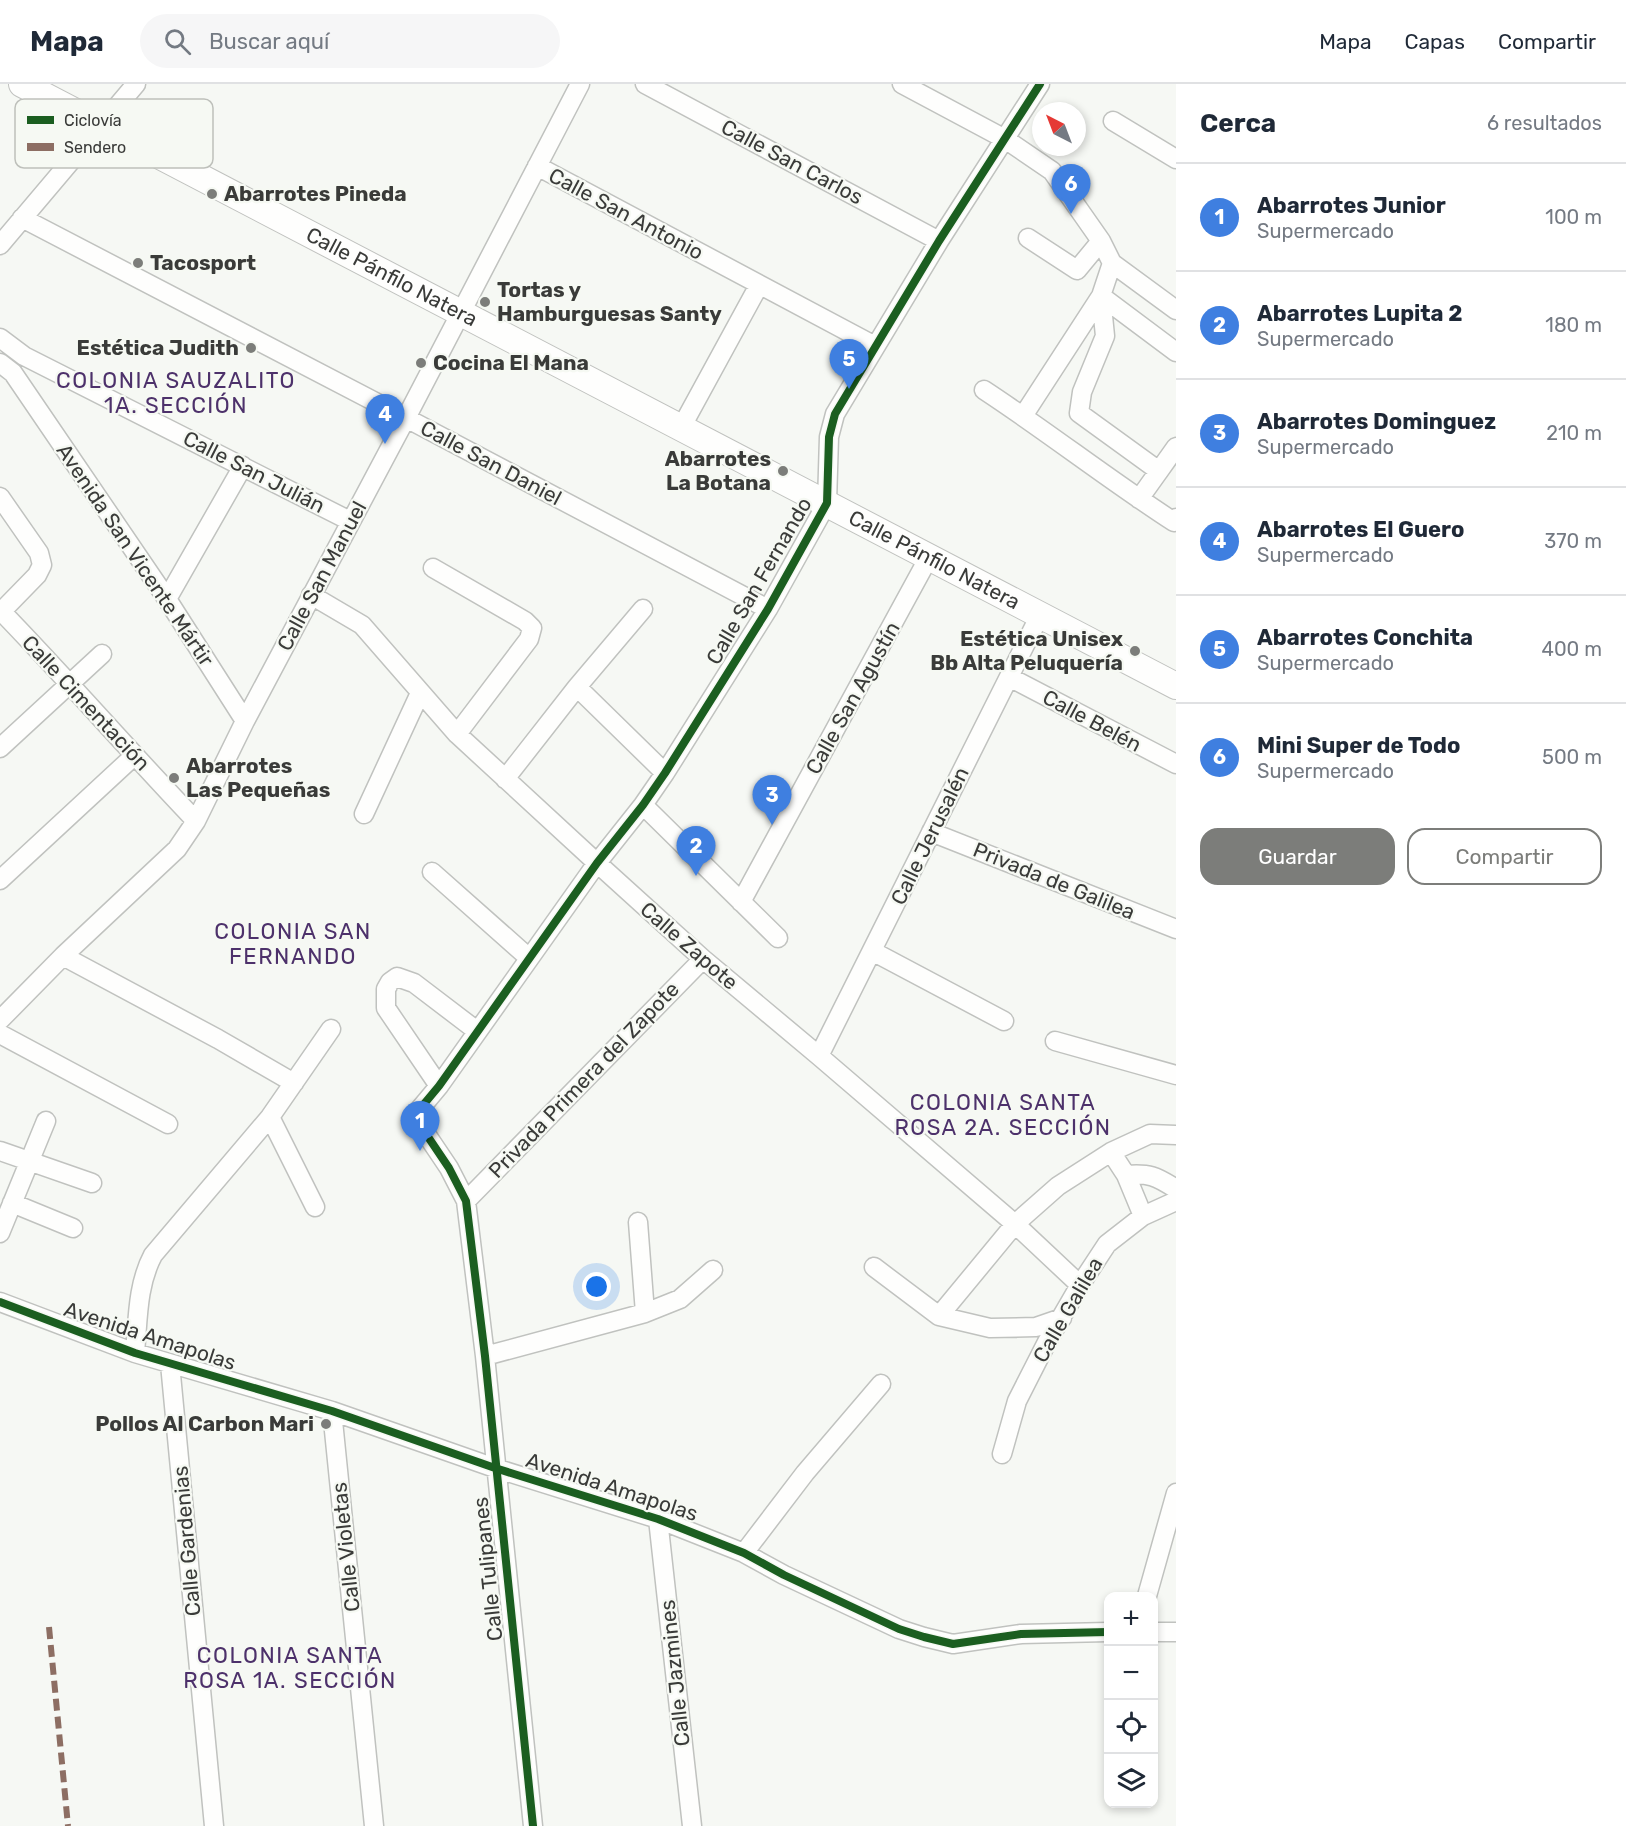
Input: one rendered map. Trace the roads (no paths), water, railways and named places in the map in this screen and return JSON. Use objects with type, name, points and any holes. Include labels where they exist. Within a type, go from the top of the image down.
[{"type":"main road","name":"Calle Pánfilo Natera","points":[[22,84],[51,99]]},
{"type":"main road","name":"Calle Pánfilo Natera","points":[[183,168],[1176,686]]},
{"type":"street","name":"Calle San Manuel","points":[[0,1020],[63,956],[177,849],[196,821],[245,721],[580,84]]},
{"type":"street","name":"Calle San Carlos","points":[[645,84],[939,241]]},
{"type":"street","points":[[902,84],[1005,139],[1052,171],[1101,241],[1112,263],[1176,310]]},
{"type":"street","name":"Calle San Fernando","points":[[466,1201],[449,1168],[414,1116],[439,1086],[597,863],[643,805],[768,609],[827,503],[829,437],[835,414],[939,241],[1041,84]]},
{"type":"street","points":[[123,99],[134,85]]},
{"type":"street","points":[[1113,121],[1176,159]]},
{"type":"street","name":"Calle San Antonio","points":[[537,166],[874,346]]},
{"type":"street","points":[[0,244],[65,168]]},
{"type":"street","name":"Calle San Daniel","points":[[22,218],[768,609]]},
{"type":"street","points":[[1028,238],[1077,270],[1101,241]]},
{"type":"street","points":[[1023,416],[1101,296],[1112,263]]},
{"type":"street","points":[[681,428],[759,285]]},
{"type":"street","points":[[1101,296],[1176,352]]},
{"type":"street","points":[[1101,296],[1105,336],[1082,392],[1079,413],[1159,471]]},
{"type":"street","name":"Calle San Julián","points":[[0,338],[24,356],[350,521]]},
{"type":"street","points":[[6,368],[24,356]]},
{"type":"street","name":"Avenida San Vicente Mártir","points":[[6,368],[167,599],[245,721]]},
{"type":"street","points":[[984,390],[1139,500],[1174,522],[1176,518]]},
{"type":"street","points":[[1139,500],[1176,447]]},
{"type":"street","points":[[167,599],[243,466]]},
{"type":"street","points":[[0,497],[39,553],[42,565],[37,575],[1,612]]},
{"type":"street","name":"Calle San Agustín","points":[[741,902],[929,557]]},
{"type":"street","points":[[433,568],[525,621],[532,628],[530,639],[457,734]]},
{"type":"street","name":"Calle Zapote","points":[[311,595],[363,625],[457,734],[505,779],[703,959],[1015,1224],[1080,1286]]},
{"type":"street","points":[[505,779],[577,687],[643,609]]},
{"type":"street","name":"Calle Cimentación","points":[[1,612],[70,683],[134,756],[196,821]]},
{"type":"street","name":"Calle Jerusalén","points":[[819,1056],[1040,615]]},
{"type":"street","points":[[0,748],[102,654]]},
{"type":"street","name":"Calle Belén","points":[[1009,677],[1176,764]]},
{"type":"street","points":[[577,687],[665,773]]},
{"type":"street","points":[[364,814],[420,693]]},
{"type":"street","points":[[0,880],[134,756]]},
{"type":"street","points":[[643,805],[778,938]]},
{"type":"street","name":"Privada de Galilea","points":[[932,832],[1176,929]]},
{"type":"street","points":[[432,872],[529,958]]},
{"type":"street","points":[[872,951],[1004,1021]]},
{"type":"street","points":[[63,956],[218,1039],[294,1083]]},
{"type":"street","name":"Privada Primera del Zapote","points":[[466,1201],[703,959]]},
{"type":"street","points":[[439,1086],[386,1008],[386,989],[390,982],[397,977],[414,983],[477,1031]]},
{"type":"street","points":[[135,1353],[141,1283],[145,1269],[153,1256],[270,1117],[331,1029]]},
{"type":"street","points":[[0,1034],[168,1124]]},
{"type":"street","points":[[1055,1041],[1176,1075]]},
{"type":"street","points":[[270,1117],[315,1207]]},
{"type":"street","points":[[0,1233],[7,1205],[29,1162],[46,1121]]},
{"type":"street","points":[[939,1316],[1015,1224],[1058,1186],[1111,1152],[1150,1134],[1176,1135]]},
{"type":"street","points":[[0,1151],[92,1183]]},
{"type":"street","points":[[1111,1152],[1126,1175],[1143,1216]]},
{"type":"street","points":[[1126,1175],[1144,1173],[1176,1189]]},
{"type":"street","name":"Calle Tulipanes","points":[[466,1201],[485,1356],[533,1826]]},
{"type":"street","name":"Calle Galilea","points":[[1002,1454],[1017,1401],[1062,1317],[1107,1244],[1143,1216],[1176,1201]]},
{"type":"street","points":[[7,1205],[74,1228]]},
{"type":"street","points":[[638,1222],[645,1312]]},
{"type":"street","points":[[874,1267],[939,1316],[990,1328],[1036,1327],[1062,1317]]},
{"type":"street","points":[[485,1356],[645,1312],[680,1299],[713,1270]]},
{"type":"street","name":"Avenida Amapolas","points":[[0,1302],[135,1353],[332,1412],[495,1468],[658,1519],[744,1552],[784,1575],[899,1629],[924,1638],[953,1644],[1021,1634],[1104,1632]]},
{"type":"street","name":"Calle Gardenias","points":[[170,1364],[214,1826]]},
{"type":"street","points":[[744,1552],[805,1473],[881,1384]]},
{"type":"street","name":"Calle Violetas","points":[[332,1412],[374,1826]]},
{"type":"street","points":[[1148,1592],[1176,1493]]},
{"type":"street","name":"Calle Jazmines","points":[[658,1519],[692,1826]]},
{"type":"street","points":[[1158,1632],[1176,1632]]},
{"type":"place","name":"Abarrotes Pineda","points":[[212,194]]},
{"type":"place","name":"Mini Super de Todo","points":[[1071,214]]},
{"type":"place","name":"Tacosport","points":[[138,263]]},
{"type":"place","name":"Tortas y Hamburguesas Santy","points":[[485,302]]},
{"type":"place","name":"Estética Judith","points":[[251,348]]},
{"type":"place","name":"Cocina El Mana","points":[[421,363]]},
{"type":"place","name":"Abarrotes Conchita","points":[[849,389]]},
{"type":"place","name":"Abarrotes El Guero","points":[[385,444]]},
{"type":"place","name":"Abarrotes La Botana","points":[[783,471]]},
{"type":"place","name":"Estética Unisex Bb Alta Peluquería","points":[[1135,651]]},
{"type":"place","name":"Abarrotes Las Pequeñas","points":[[174,778]]},
{"type":"place","name":"Abarrotes Dominguez","points":[[772,825]]},
{"type":"place","name":"Abarrotes Lupita 2","points":[[696,876]]},
{"type":"place","name":"Abarrotes Junior","points":[[420,1151]]},
{"type":"place","name":"Pollos Al Carbon Mari","points":[[326,1424]]},
{"type":"district","name":"COLONIA SAUZALITO 1A. SECCIÓN","points":[[176,392]]},
{"type":"district","name":"COLONIA SAN FERNANDO","points":[[293,944]]},
{"type":"district","name":"COLONIA SANTA ROSA 2A. SECCIÓN","points":[[1003,1114]]},
{"type":"district","name":"COLONIA SANTA ROSA 1A. SECCIÓN","points":[[290,1668]]}]
